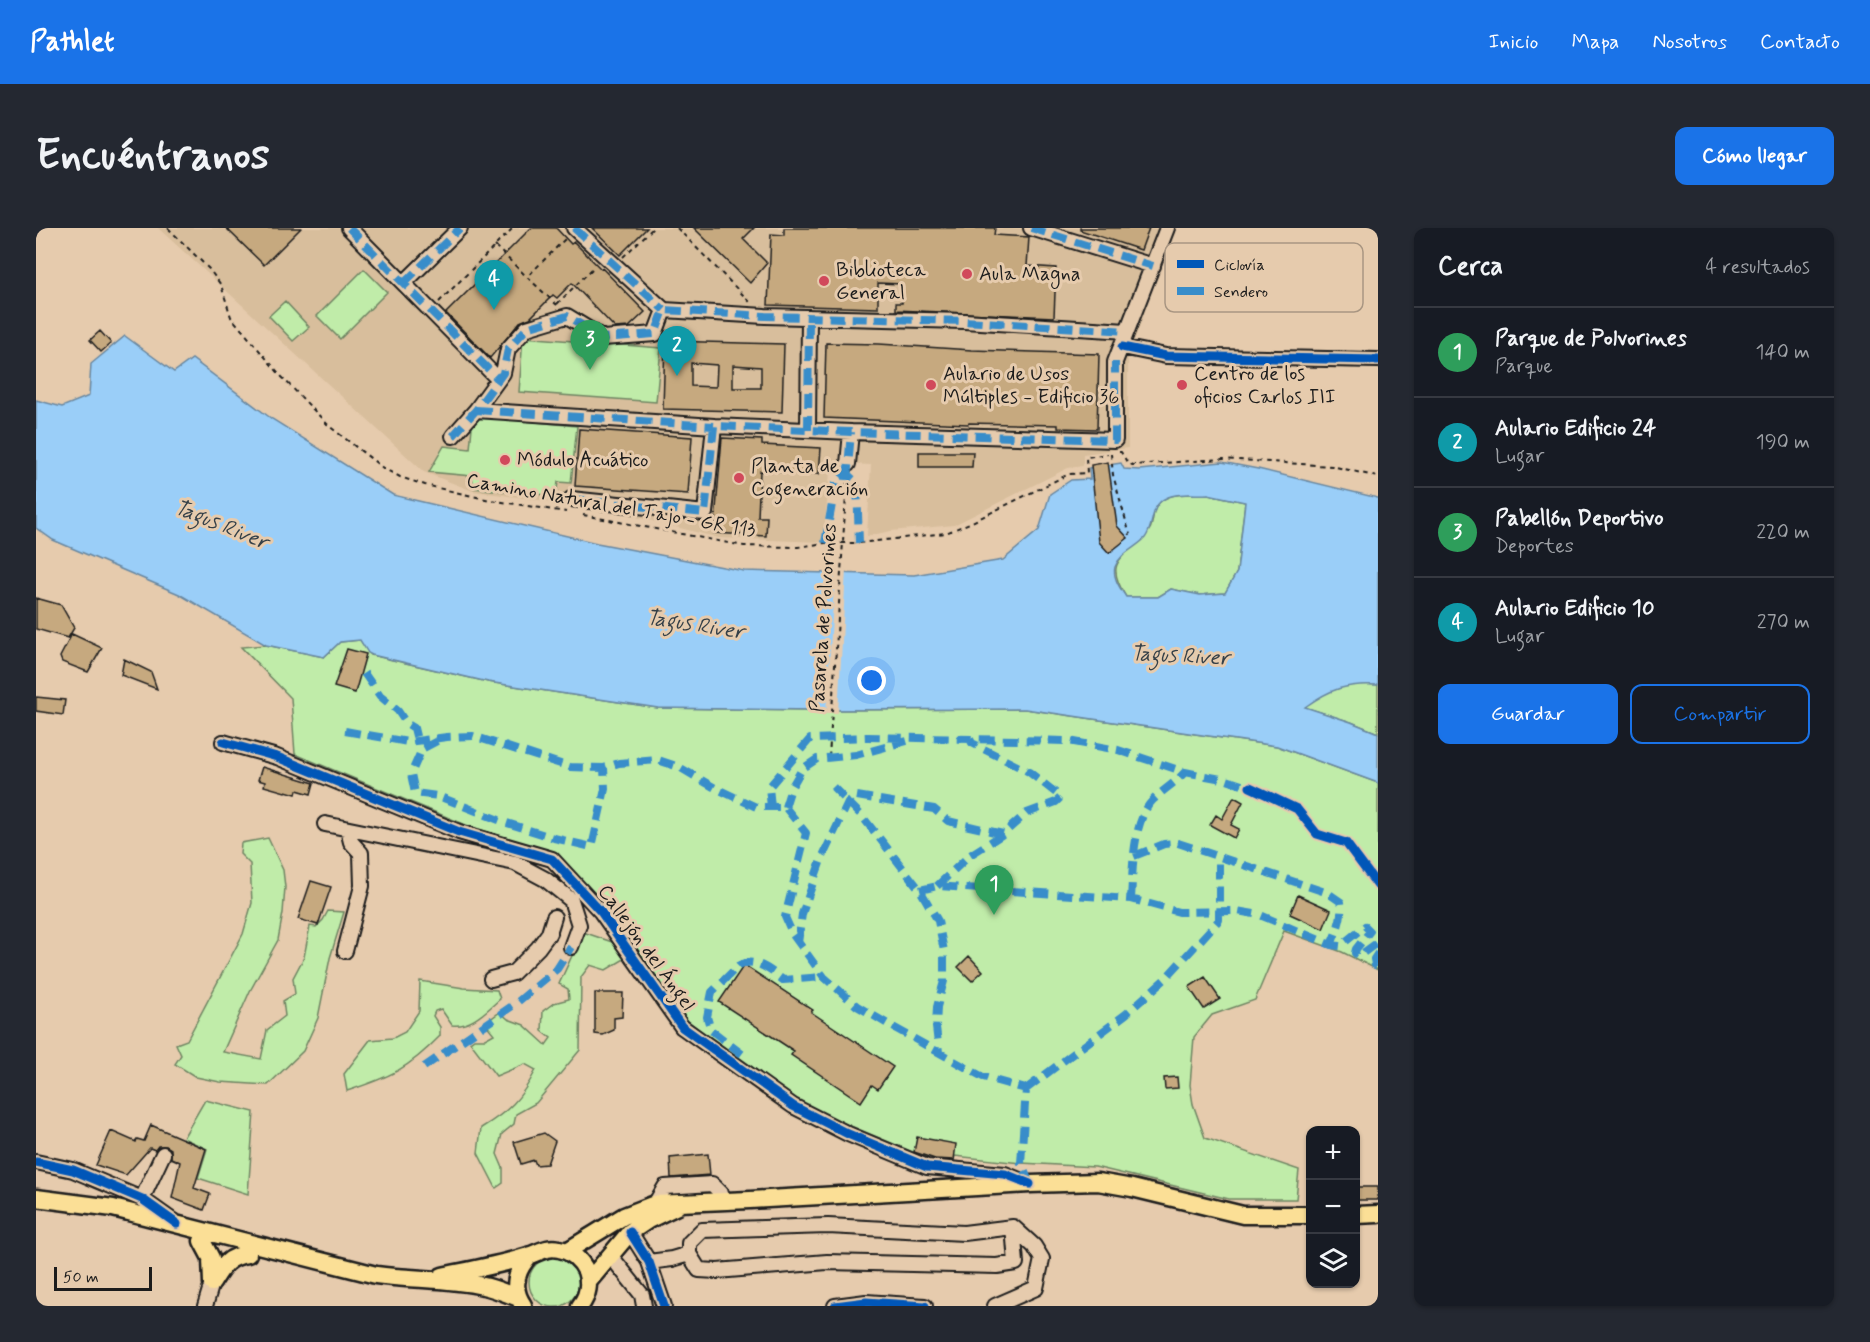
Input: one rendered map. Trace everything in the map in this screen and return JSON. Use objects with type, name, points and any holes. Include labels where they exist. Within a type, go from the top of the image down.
[{"type":"main road","points":[[567,1251],[624,1216],[655,1204],[1030,1184],[1098,1182],[1243,1215],[1306,1215]]},
{"type":"main road","points":[[36,1198],[113,1208],[376,1275]]},
{"type":"main road","points":[[588,1282],[630,1232],[648,1220],[684,1203]]},
{"type":"main road","points":[[36,1208],[130,1222],[331,1275],[429,1278],[484,1286],[521,1304]]},
{"type":"main road","points":[[1360,1215],[1378,1214]]},
{"type":"main road","points":[[202,1241],[211,1258],[212,1284]]},
{"type":"main road","points":[[429,1278],[530,1255],[548,1248],[567,1251],[582,1263],[588,1282],[587,1292],[580,1306]]},
{"type":"main road","points":[[212,1284],[228,1260],[240,1254],[248,1254]]},
{"type":"main road","points":[[521,1304],[516,1280],[519,1270],[530,1255]]},
{"type":"street","points":[[350,228],[498,380]]},
{"type":"street","points":[[404,283],[460,228]]},
{"type":"street","points":[[575,228],[663,310],[765,316],[964,321],[1127,331]]},
{"type":"street","points":[[1031,228],[1153,266]]},
{"type":"street","points":[[476,410],[714,426],[1115,440],[1115,362],[1167,228]]},
{"type":"street","points":[[453,436],[476,410],[503,373],[508,349],[527,328],[567,315],[603,338],[655,334],[663,310]]},
{"type":"street","points":[[808,317],[808,430]]},
{"type":"street","points":[[1122,347],[1166,356],[1378,360]]},
{"type":"street","points":[[570,499],[705,513],[714,426]]},
{"type":"street","points":[[848,464],[851,432]]},
{"type":"street","name":"Callejón del Ángel","points":[[223,742],[277,757],[459,831],[552,859],[601,912],[682,1027],[793,1106],[848,1134],[927,1167],[1005,1174],[1030,1184]]},
{"type":"street","points":[[325,824],[515,863],[545,879],[571,900],[579,925],[572,947]]},
{"type":"street","points":[[345,951],[362,886],[361,853],[351,842],[348,830]]},
{"type":"street","points":[[492,979],[513,973],[538,948],[549,933],[554,917]]},
{"type":"street","points":[[142,1199],[164,1154]]},
{"type":"street","points":[[36,1162],[73,1170],[142,1199],[177,1224]]},
{"type":"street","points":[[927,1167],[928,1190]]},
{"type":"street","points":[[655,1204],[664,1187],[712,1184],[721,1193],[721,1201]]},
{"type":"street","points":[[995,1306],[1036,1288],[1042,1259],[1034,1246],[1013,1227],[964,1233],[828,1226],[702,1230],[689,1243],[689,1254],[699,1270],[717,1271],[827,1262],[997,1266],[1016,1263],[1013,1227]]},
{"type":"street","points":[[630,1232],[649,1262],[664,1306]]},
{"type":"street","points":[[649,1262],[672,1260],[689,1254]]},
{"type":"street","points":[[610,1255],[642,1295],[644,1306]]},
{"type":"street","points":[[206,1306],[212,1284]]},
{"type":"street","points":[[835,1306],[866,1302],[925,1306]]},
{"type":"path","points":[[430,310],[513,228]]},
{"type":"path","points":[[527,277],[575,228]]},
{"type":"path","points":[[557,304],[653,228]]},
{"type":"path","points":[[677,228],[765,316]]},
{"type":"path","points":[[495,246],[567,315]]},
{"type":"path","points":[[1130,535],[1113,475],[1111,454],[1121,452],[1127,462],[1132,465],[1223,459],[1332,466],[1378,477]]},
{"type":"shaded area","points":[[158,228],[1159,228],[1159,230],[1172,234],[1169,243],[1165,243],[1165,254],[1128,358],[1128,448],[1083,454],[1083,466],[1068,468],[954,525],[891,531],[867,536],[871,465],[831,463],[823,542],[719,538],[605,509],[473,491],[424,472]]},
{"type":"green space","points":[[364,269],[387,292],[340,339],[317,316]]},
{"type":"green space","points":[[285,301],[309,327],[293,341],[269,316]]},
{"type":"green space","points":[[523,337],[661,348],[656,402],[519,392]]},
{"type":"green space","name":"Módulo Acuático","points":[[473,416],[577,426],[571,483],[558,482],[556,496],[474,488],[472,476],[429,472],[444,446],[470,449]]},
{"type":"green space","points":[[1208,494],[1245,502],[1237,572],[1225,593],[1200,595],[1171,589],[1158,597],[1126,597],[1117,578],[1117,565],[1125,553],[1149,530],[1157,505],[1166,498],[1176,495]]},
{"type":"green space","points":[[360,640],[371,655],[488,682],[658,708],[1025,709],[1277,746],[1378,783],[1378,970],[1342,952],[1284,931],[1255,1000],[1212,1015],[1194,1037],[1190,1085],[1193,1104],[1205,1138],[1299,1170],[1296,1199],[1229,1199],[1095,1167],[1021,1163],[955,1156],[954,1160],[942,1160],[920,1155],[791,1101],[678,1013],[599,899],[554,853],[466,825],[295,754],[291,698],[241,647],[266,645],[324,657],[340,642]]},
{"type":"green space","points":[[1355,683],[1378,685],[1378,733],[1304,707],[1324,693]]},
{"type":"green space","points":[[268,838],[283,870],[285,887],[278,940],[250,991],[223,1052],[261,1059],[267,1030],[285,1016],[283,1001],[295,994],[293,978],[304,957],[310,926],[316,927],[328,911],[344,912],[330,958],[318,1018],[303,1051],[268,1085],[220,1082],[196,1077],[175,1064],[181,1055],[176,1044],[187,1040],[243,934],[252,903],[250,864],[240,854],[241,843]]},
{"type":"green space","points":[[583,932],[612,942],[626,958],[606,970],[590,965],[581,977],[580,1050],[536,1103],[516,1114],[514,1124],[502,1134],[497,1154],[503,1168],[503,1183],[496,1188],[478,1153],[481,1128],[513,1104],[536,1070],[525,1064],[496,1076],[470,1042],[474,1039],[485,1039],[494,1034],[485,1023],[500,1012],[508,1019],[524,1025],[546,1045],[551,1038],[542,1031],[543,1011],[554,1003],[569,999],[568,989],[559,984]]},
{"type":"green space","points":[[420,981],[464,988],[497,990],[500,999],[466,1024],[452,1025],[441,1009],[435,1011],[433,1016],[440,1027],[440,1036],[418,1057],[398,1071],[347,1091],[344,1074],[370,1040],[393,1038],[405,1032],[419,1011]]},
{"type":"green space","points":[[205,1100],[254,1112],[248,1194],[198,1178],[207,1149],[183,1138]]},
{"type":"green space","points":[[549,1257],[559,1257],[572,1264],[579,1277],[579,1287],[572,1300],[559,1307],[549,1307],[540,1303],[533,1296],[529,1287],[529,1277],[533,1268],[540,1261]]},
{"type":"water","name":"Tagus River","points":[[125,336],[174,372],[192,359],[272,419],[393,495],[597,543],[744,571],[914,575],[1003,560],[1039,530],[1050,494],[1071,480],[1090,479],[1089,468],[1121,463],[1124,469],[1139,470],[1222,462],[1378,498],[1378,685],[1348,686],[1331,692],[1305,707],[1378,733],[1378,783],[1277,746],[1025,709],[658,708],[488,682],[372,655],[368,653],[360,640],[340,642],[324,657],[266,645],[179,594],[53,540],[36,528],[36,400],[62,407],[89,396],[91,364]],"holes":[[[1208,494],[1245,502],[1237,572],[1225,593],[1200,595],[1171,589],[1158,597],[1126,597],[1116,579],[1115,567],[1124,554],[1145,538],[1161,501],[1176,495]]]},
{"type":"pier","points":[[835,570],[846,570],[838,713],[826,713]]},
{"type":"building","points":[[226,228],[301,228],[264,265]]},
{"type":"building","points":[[531,228],[556,228],[571,244],[574,242],[602,268],[645,312],[629,327],[615,328],[572,283],[557,298],[553,295],[530,318],[520,322],[490,358],[446,313]]},
{"type":"building","points":[[592,228],[647,228],[620,255]]},
{"type":"building","points":[[694,228],[754,228],[743,239],[767,263],[750,283]]},
{"type":"building","points":[[784,228],[995,228],[994,235],[1029,237],[1027,266],[1056,268],[1054,317],[896,310],[896,303],[902,303],[902,284],[878,283],[878,308],[768,305],[771,234],[784,235]]},
{"type":"building","points":[[1080,228],[1149,228],[1141,250],[1080,230]]},
{"type":"building","points":[[100,331],[111,343],[101,352],[90,340]]},
{"type":"building","points":[[665,341],[784,344],[782,412],[663,409]],"holes":[[[691,363],[717,365],[716,387],[691,386]],[[733,365],[761,367],[761,388],[733,388]]]},
{"type":"building","points":[[826,343],[1099,354],[1097,429],[1058,428],[1058,425],[824,418]]},
{"type":"building","points":[[579,429],[692,437],[688,494],[575,486]]},
{"type":"building","name":"Planta de Cogeneración","points":[[722,438],[762,440],[762,445],[821,448],[819,474],[760,471],[758,517],[767,517],[766,536],[714,533]]},
{"type":"building","points":[[919,452],[973,452],[972,467],[919,467]]},
{"type":"building","points":[[1108,462],[1117,526],[1128,538],[1109,553],[1099,542],[1091,465]]},
{"type":"building","points":[[36,598],[61,605],[74,628],[68,638],[36,629]]},
{"type":"building","points":[[72,634],[102,648],[88,672],[62,662],[60,657]]},
{"type":"building","points":[[347,649],[366,654],[355,693],[334,687]]},
{"type":"building","points":[[124,659],[151,672],[157,689],[121,675]]},
{"type":"building","points":[[36,697],[65,700],[63,715],[36,711]]},
{"type":"building","points":[[262,767],[314,783],[311,794],[297,790],[296,794],[264,786],[265,782],[258,780]]},
{"type":"building","points":[[1234,797],[1243,802],[1231,825],[1239,829],[1234,838],[1210,825],[1216,815],[1222,819]]},
{"type":"building","points":[[311,881],[331,887],[318,925],[298,919]]},
{"type":"building","points":[[1298,895],[1331,910],[1323,929],[1290,914]]},
{"type":"building","points":[[969,956],[983,971],[972,981],[958,967]]},
{"type":"building","points":[[744,965],[813,1010],[811,1012],[893,1067],[878,1089],[872,1085],[861,1102],[791,1055],[794,1051],[719,1002]]},
{"type":"building","points":[[1205,977],[1220,999],[1204,1009],[1189,987]]},
{"type":"building","points":[[595,993],[623,993],[622,1017],[614,1018],[614,1030],[603,1035],[595,1034]]},
{"type":"building","points":[[1177,1077],[1178,1088],[1165,1089],[1164,1078]]},
{"type":"building","points":[[151,1125],[206,1149],[194,1188],[210,1194],[204,1210],[172,1198],[180,1162],[171,1158],[171,1149],[166,1146],[158,1146],[155,1150],[150,1148],[126,1175],[96,1165],[111,1131],[136,1142],[137,1139],[144,1141]]},
{"type":"building","points":[[544,1133],[555,1141],[547,1164],[536,1165],[534,1160],[521,1164],[514,1142]]},
{"type":"building","points":[[917,1137],[956,1144],[954,1160],[935,1159],[914,1152]]},
{"type":"building","points":[[708,1154],[710,1175],[671,1178],[670,1158]]},
{"type":"building","points":[[1360,1187],[1378,1187],[1378,1200],[1360,1200]]},
{"type":"marked path","points":[[349,228],[498,379]]},
{"type":"marked path","points":[[404,283],[460,228]]},
{"type":"marked path","points":[[574,228],[664,310]]},
{"type":"marked path","points":[[1031,228],[1153,266]]},
{"type":"marked path","points":[[453,436],[476,410],[503,373],[508,349],[527,328],[567,316],[603,338],[655,334],[664,310],[765,316],[964,321],[1127,331]]},
{"type":"marked path","points":[[808,430],[809,317]]},
{"type":"marked path","points":[[571,499],[705,513],[714,426],[1115,440],[1115,362]]},
{"type":"marked path","points":[[476,410],[714,426]]},
{"type":"marked path","points":[[847,480],[851,432]]},
{"type":"marked path","points":[[825,543],[836,482],[841,476],[847,474],[857,483],[859,543]]},
{"type":"marked path","points":[[364,673],[380,696],[398,711],[406,723],[414,728],[417,740]]},
{"type":"marked path","points":[[345,731],[408,742],[473,736],[570,767],[604,768],[619,763],[658,760],[679,767],[715,788],[756,807],[785,807],[806,833],[785,917],[793,935],[824,977],[857,1006],[983,1077],[1026,1089],[1021,1163],[1030,1184]]},
{"type":"marked path","points":[[771,807],[769,787],[810,739],[868,737],[1069,741],[1118,750],[1185,772],[1227,780],[1254,789]]},
{"type":"marked path","points":[[937,886],[970,855],[1003,834],[1027,813],[1056,802],[1061,797],[1029,772],[972,743],[970,739]]},
{"type":"marked path","points":[[437,741],[422,749],[411,774],[415,793],[438,796],[504,822],[592,847],[605,789],[604,768]]},
{"type":"marked path","points":[[785,807],[791,788],[802,769],[817,759],[856,755],[907,741]]},
{"type":"marked path","points":[[1131,899],[1133,860],[1141,820],[1153,800],[1185,772]]},
{"type":"marked path","points":[[833,787],[862,816],[920,890],[938,921],[944,951],[944,981],[937,1007],[936,1027],[939,1052]]},
{"type":"marked path","points":[[798,943],[802,914],[821,860],[848,803],[857,796],[934,809],[948,821],[1003,834]]},
{"type":"marked path","points":[[1134,856],[1164,844],[1178,843],[1328,893],[1341,902],[1339,924],[1331,945]]},
{"type":"marked path","points":[[1026,1089],[1126,1014],[1165,979],[1219,920],[1219,857]]},
{"type":"marked path","points":[[920,890],[937,886],[1131,899],[1179,912],[1237,911],[1260,915],[1331,945],[1340,946],[1365,926],[1370,931],[1356,949],[1355,953],[1359,956],[1378,942]]},
{"type":"marked path","points":[[424,1067],[515,1004],[557,969],[571,947]]},
{"type":"marked path","points":[[1378,953],[1374,959],[1375,965],[1378,966]]},
{"type":"marked path","points":[[742,1054],[711,1030],[707,1017],[712,992],[738,966],[744,963],[756,963],[783,980],[824,977]]},
{"type":"cycle path","points":[[1122,347],[1166,356],[1378,360]]},
{"type":"cycle path","points":[[223,742],[277,757],[459,832],[552,859],[601,912],[682,1027],[793,1106],[848,1134],[927,1167],[1005,1174],[1030,1184]]},
{"type":"cycle path","points":[[1250,787],[1297,809],[1317,834],[1346,843],[1378,886]]},
{"type":"cycle path","points":[[36,1162],[73,1170],[142,1199],[177,1224]]},
{"type":"cycle path","points":[[630,1232],[649,1262],[664,1306]]},
{"type":"cycle path","points":[[835,1306],[866,1302],[925,1306]]},
{"type":"place","name":"Aula Magna","points":[[967,274]]},
{"type":"place","name":"Biblioteca General","points":[[824,281]]},
{"type":"place","name":"Aulario Edificio 10","points":[[494,310]]},
{"type":"place","name":"Pabellón Deportivo","points":[[590,370]]},
{"type":"place","name":"Aulario Edificio 24","points":[[677,376]]},
{"type":"place","name":"Aulario de Usos Múltiples - Edificio 36","points":[[931,385]]},
{"type":"place","name":"Centro de los oficios Carlos III","points":[[1182,385]]},
{"type":"place","name":"Módulo Acuático","points":[[505,460]]},
{"type":"place","name":"Planta de Cogeneración","points":[[739,478]]},
{"type":"place","name":"Parque de Polvorines","points":[[994,915]]}]
